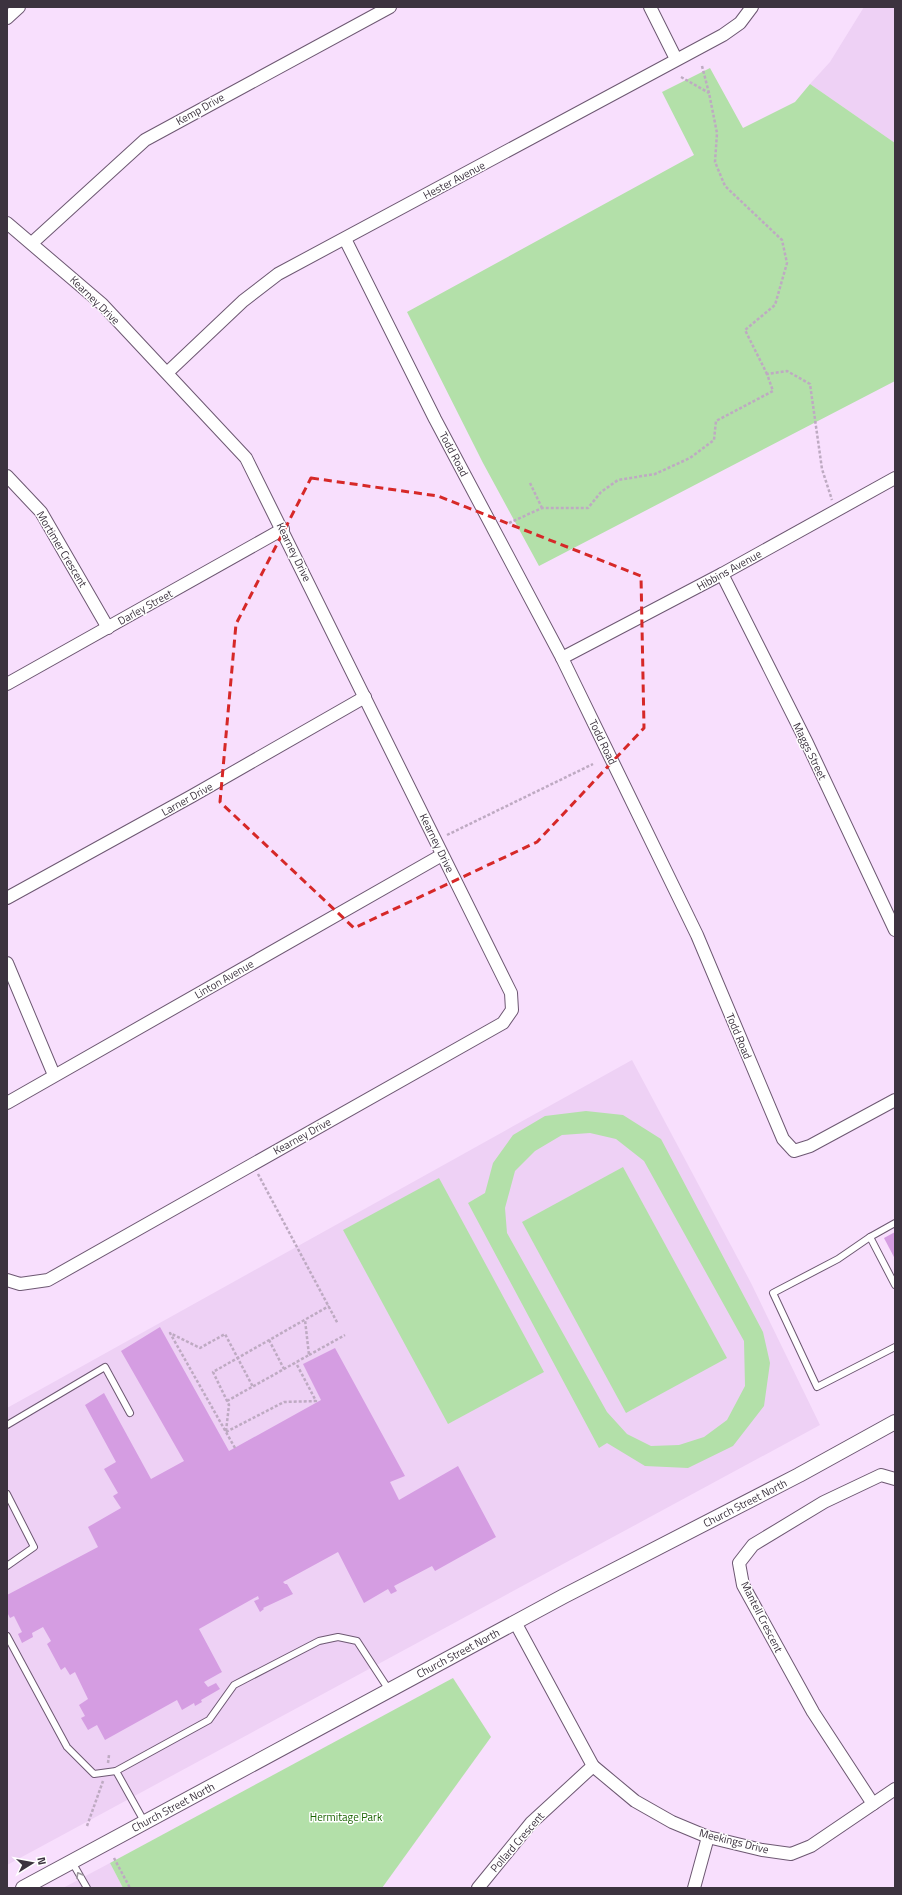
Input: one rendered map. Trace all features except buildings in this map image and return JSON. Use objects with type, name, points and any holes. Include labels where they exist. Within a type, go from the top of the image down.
[{"type":"street","points":[[7,18],[19,7]]},
{"type":"street","name":"Kemp Drive","points":[[32,243],[145,140],[390,7]]},
{"type":"street","points":[[650,7],[676,59]]},
{"type":"street","name":"Hester Avenue","points":[[168,372],[243,301],[278,274],[723,35],[740,23],[752,7]]},
{"type":"street","name":"Kearney Drive","points":[[7,224],[32,243],[102,304],[154,361],[168,372],[246,458],[283,529],[511,993],[512,1010],[503,1023],[48,1280],[20,1284],[7,1280]]},
{"type":"street","name":"Todd Road","points":[[345,239],[435,419],[562,658],[697,935],[783,1139],[794,1151],[810,1146],[895,1100]]},
{"type":"street","name":"Mortimer Crescent","points":[[7,476],[42,512],[108,628]]},
{"type":"street","name":"Hibbins Avenue","points":[[562,658],[722,574],[895,478]]},
{"type":"street","name":"Darley Street","points":[[7,684],[283,529]]},
{"type":"street","name":"Maggs Street","points":[[722,574],[807,743],[895,930]]},
{"type":"street","name":"Larner Drive","points":[[7,898],[192,796],[365,697]]},
{"type":"street","name":"Linton Avenue","points":[[7,1103],[442,855]]},
{"type":"street","points":[[7,963],[54,1075]]},
{"type":"street","name":"Church Street North","points":[[23,1888],[515,1622],[799,1475],[895,1422]]},
{"type":"street","name":"Mantell Crescent","points":[[873,1804],[813,1712],[743,1585],[739,1563],[753,1544],[824,1502],[881,1475],[895,1479]]},
{"type":"street","name":"Meekings Drive","points":[[515,1622],[593,1766],[635,1801],[672,1822],[708,1837],[762,1850],[791,1854],[811,1846],[895,1789]]},
{"type":"street","name":"Pollard Crescent","points":[[478,1888],[531,1823],[593,1766]]},
{"type":"street","points":[[694,1888],[708,1837]]},
{"type":"lane","points":[[895,1223],[870,1237],[838,1259],[773,1293],[817,1387],[895,1347]]},
{"type":"lane","points":[[870,1237],[895,1285]]},
{"type":"lane","points":[[7,1425],[106,1368],[130,1413]]},
{"type":"lane","points":[[7,1494],[34,1547],[7,1566]]},
{"type":"lane","points":[[7,1636],[67,1747],[94,1774],[116,1771],[209,1720],[234,1685],[319,1641],[338,1637],[357,1641],[389,1690]]},
{"type":"lane","points":[[116,1771],[145,1822]]},
{"type":"lane","points":[[72,1862],[87,1888]]},
{"type":"path","points":[[509,523],[542,508],[588,508],[601,492],[618,480],[655,474],[690,458],[714,440],[716,421],[773,391],[768,374],[745,330],[775,305],[787,263],[782,240],[725,186],[715,162],[717,133],[702,66]]},
{"type":"path","points":[[680,77],[709,93]]},
{"type":"path","points":[[768,374],[787,371],[810,384],[822,469],[836,510]]},
{"type":"path","points":[[530,483],[542,508]]},
{"type":"path","points":[[436,841],[593,764]]},
{"type":"path","points":[[252,1164],[338,1324]]},
{"type":"path","points":[[226,1432],[229,1405],[213,1372],[329,1306]]},
{"type":"path","points":[[305,1320],[309,1355]]},
{"type":"path","points":[[235,1448],[170,1333],[200,1348],[225,1334],[253,1387]]},
{"type":"path","points":[[227,1401],[344,1335]]},
{"type":"path","points":[[269,1340],[284,1369]]},
{"type":"path","points":[[226,1432],[284,1402],[316,1401],[296,1363]]},
{"type":"path","points":[[87,1826],[101,1790],[109,1755]]},
{"type":"path","points":[[114,1858],[130,1888]]},
{"type":"highlighted area","points":[[311,478],[438,496],[641,576],[644,728],[537,842],[354,928],[220,802],[236,624]]},
{"type":"shaded area","points":[[864,7],[895,7],[895,143],[810,84],[830,62]]},
{"type":"shaded area","points":[[632,1060],[751,1283],[820,1425],[7,1865],[7,1408]]},
{"type":"shaded area","points":[[110,1863],[123,1888],[63,1888]]},
{"type":"green space","points":[[710,68],[743,128],[795,102],[810,84],[895,143],[895,381],[539,566],[483,463],[407,312],[694,155],[662,92]]},
{"type":"green space","points":[[586,1111],[623,1115],[661,1139],[763,1332],[770,1363],[764,1406],[733,1446],[688,1468],[645,1466],[607,1443],[599,1448],[468,1203],[485,1193],[493,1163],[513,1135],[545,1116]],"holes":[[[590,1133],[616,1139],[644,1161],[744,1341],[745,1386],[727,1420],[704,1437],[679,1445],[651,1446],[627,1434],[607,1412],[507,1233],[505,1208],[515,1171],[535,1151],[562,1135]]]},
{"type":"green space","points":[[623,1167],[727,1358],[626,1413],[522,1222]]},
{"type":"green space","points":[[439,1178],[544,1372],[448,1424],[343,1230]]},
{"type":"green space","name":"Hermitage Park","points":[[453,1678],[491,1737],[382,1888],[123,1888],[110,1863]]}]
